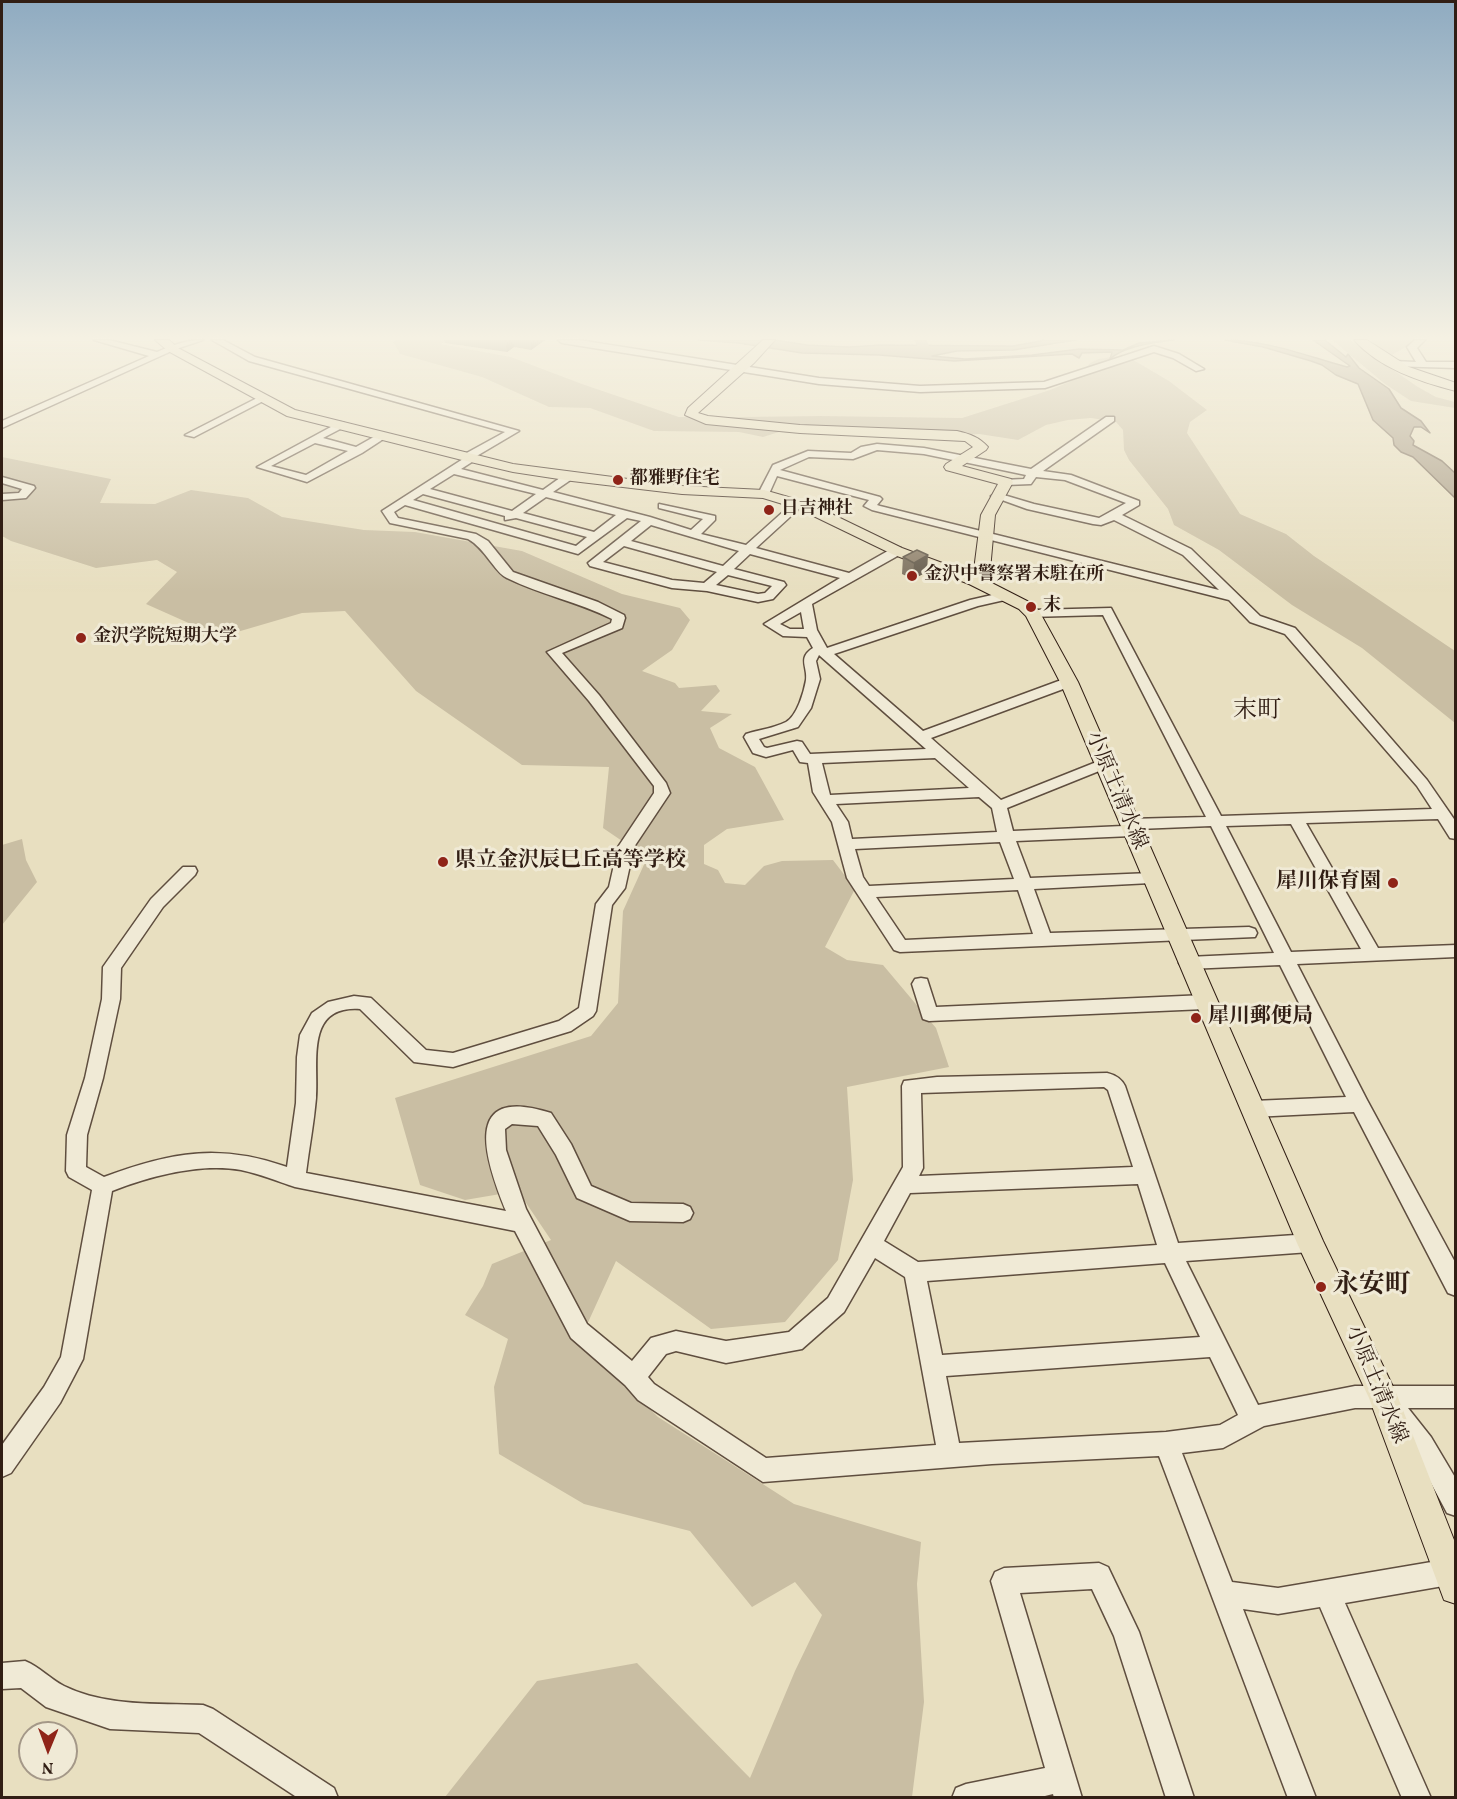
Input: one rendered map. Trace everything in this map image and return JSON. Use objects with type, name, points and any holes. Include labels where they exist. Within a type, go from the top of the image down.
[{"type":"main road","name":"小原土清水線","points":[[336,424],[513,468],[568,477],[682,490],[764,495],[798,504],[820,512],[897,551],[975,580],[1033,614],[1069,682],[1151,878],[1310,1243],[1382,1395],[1452,1580]]},
{"type":"main road","points":[[747,424],[800,429],[957,435],[969,438],[981,447],[951,467],[1006,482],[996,496],[988,515],[982,570],[975,580]]},
{"type":"street","points":[[190,435],[212,424]]},
{"type":"street","points":[[295,1179],[307,1092],[307,1045],[316,1018],[334,1005],[365,1003],[421,1057],[433,1060],[453,1060],[565,1026],[587,1011],[604,904],[616,888],[626,847],[662,793],[661,786],[637,758],[594,698],[554,652],[617,625],[619,618],[594,605],[509,575],[484,543],[472,536],[394,521],[388,511],[514,431],[488,424]]},
{"type":"street","points":[[1006,482],[1027,482],[1033,473],[1103,424]]},
{"type":"street","points":[[340,425],[262,467],[307,479],[383,436]]},
{"type":"street","points":[[314,439],[358,451]]},
{"type":"street","points":[[764,495],[772,472],[777,467],[808,454],[853,456],[865,449],[877,447],[924,451],[1033,473],[1067,477],[1135,503],[1101,522],[1031,507],[996,496]]},
{"type":"street","points":[[452,470],[647,520],[693,535],[850,577]]},
{"type":"street","points":[[772,472],[876,499],[870,506],[876,508],[1232,597]]},
{"type":"street","points":[[496,527],[568,477]]},
{"type":"street","points":[[2,480],[30,489],[22,496],[2,497]]},
{"type":"street","points":[[422,490],[596,536]]},
{"type":"street","points":[[622,542],[780,585],[769,596],[758,598],[707,587],[672,584],[594,563],[682,490]]},
{"type":"street","points":[[404,501],[578,550],[624,514]]},
{"type":"street","points":[[707,587],[798,504]]},
{"type":"street","points":[[663,506],[711,519],[693,535]]},
{"type":"street","points":[[1114,515],[1187,552],[1255,619],[1290,631],[1422,783],[1455,834]]},
{"type":"street","points":[[810,633],[788,633],[770,624],[897,551]]},
{"type":"street","points":[[941,753],[805,759],[797,745],[766,753],[758,750],[751,737],[793,724],[804,708],[813,679],[809,661],[812,654],[974,603],[1005,596]]},
{"type":"street","points":[[805,603],[810,633],[822,651],[999,806],[1006,836],[1044,940]]},
{"type":"street","points":[[1033,614],[1107,611],[1196,781],[1359,1104],[1455,1286]]},
{"type":"street","points":[[921,737],[1069,682]]},
{"type":"street","points":[[814,759],[821,792],[840,822],[855,878],[900,946],[1250,933]]},
{"type":"street","points":[[999,806],[1104,764]]},
{"type":"street","points":[[825,800],[983,792]]},
{"type":"street","points":[[847,844],[1215,822],[1443,814]]},
{"type":"street","points":[[1295,818],[1374,956]]},
{"type":"street","points":[[103,1186],[75,1171],[77,1135],[94,1078],[111,999],[112,967],[157,903],[189,871]]},
{"type":"street","points":[[864,892],[1151,878]]},
{"type":"street","points":[[1188,963],[1455,951]]},
{"type":"street","points":[[921,984],[929,1014],[1205,1002]]},
{"type":"street","points":[[633,1377],[659,1345],[676,1341],[726,1352],[794,1342],[836,1305],[913,1168],[911,1086],[1107,1080],[1116,1086],[1171,1254],[1252,1420]]},
{"type":"street","points":[[1253,1108],[1359,1104]]},
{"type":"street","points":[[683,1213],[630,1212],[584,1192],[564,1150],[544,1119],[523,1114],[507,1116],[495,1127],[493,1142],[520,1223],[530,1236],[579,1331],[633,1377],[646,1392],[763,1470],[1066,1448],[1166,1444],[1223,1436],[1260,1415],[1355,1396],[1455,1397]]},
{"type":"street","points":[[103,1186],[125,1176],[223,1160],[260,1165],[295,1179],[520,1223]]},
{"type":"street","points":[[904,1185],[1147,1175]]},
{"type":"street","points":[[2,1465],[52,1395],[72,1359],[103,1186]]},
{"type":"street","points":[[872,1244],[915,1272],[1310,1243]]},
{"type":"street","points":[[915,1272],[950,1456]]},
{"type":"street","points":[[933,1366],[1216,1346]]},
{"type":"street","points":[[1382,1395],[1423,1445],[1455,1504]]},
{"type":"street","points":[[1166,1444],[1302,1797]]},
{"type":"street","points":[[966,1797],[1066,1788],[1005,1581],[1099,1576],[1126,1632],[1180,1797]]},
{"type":"street","points":[[1224,1594],[1278,1601],[1327,1593],[1452,1580]]},
{"type":"street","points":[[1327,1593],[1417,1797]]},
{"type":"street","points":[[2,1676],[26,1674],[56,1697],[110,1715],[203,1719],[324,1797]]},
{"type":"shaded area","points":[[634,424],[1051,424],[1018,440],[979,434],[923,438],[779,432],[763,437],[739,432],[654,431]]},
{"type":"shaded area","points":[[1118,424],[1189,424],[1187,433],[1240,514],[1286,534],[1314,556],[1455,651],[1455,723],[1362,648],[1292,605],[1219,550],[1174,525],[1168,509],[1129,460],[1124,450],[1123,430]]},
{"type":"shaded area","points":[[1377,424],[1423,424],[1430,433],[1421,427],[1414,427],[1410,436],[1414,441],[1413,445],[1442,461],[1455,473],[1455,498],[1413,457],[1401,452],[1394,445],[1393,438]]},
{"type":"shaded area","points":[[2,457],[111,479],[100,503],[155,504],[191,490],[248,498],[282,517],[364,530],[415,532],[522,551],[622,594],[680,608],[690,620],[672,650],[642,671],[675,683],[679,688],[716,685],[720,691],[701,711],[732,714],[710,728],[719,748],[755,767],[784,820],[727,829],[704,845],[704,864],[718,870],[725,883],[745,885],[764,866],[782,861],[833,860],[855,889],[825,947],[847,960],[883,965],[936,1028],[949,1067],[847,1087],[853,1180],[838,1260],[785,1322],[711,1329],[616,1261],[580,1340],[658,1417],[794,1504],[921,1542],[917,1584],[924,1702],[912,1797],[445,1797],[537,1681],[637,1663],[750,1778],[795,1671],[822,1615],[795,1582],[752,1607],[690,1531],[584,1504],[499,1454],[494,1387],[508,1339],[465,1315],[483,1286],[492,1264],[551,1240],[518,1191],[465,1200],[420,1185],[395,1098],[591,1036],[618,1003],[623,911],[647,858],[603,828],[609,767],[522,765],[416,691],[345,611],[302,613],[220,637],[146,604],[177,572],[157,560],[96,568],[11,541],[2,536]]},
{"type":"shaded area","points":[[22,839],[26,860],[37,882],[2,925],[2,845]]},
{"type":"building","points":[[917,550],[928,555],[914,563],[903,557]]},
{"type":"place","name":"都雅野住宅","points":[[618,480]]},
{"type":"place","name":"日吉神社","points":[[769,510]]},
{"type":"place","name":"金沢中警察署末駐在所","points":[[912,576]]},
{"type":"place","name":"末","points":[[1031,607]]},
{"type":"place","name":"金沢学院短期大学","points":[[81,638]]},
{"type":"place","name":"県立金沢辰巳丘高等学校","points":[[443,862]]},
{"type":"place","name":"犀川保育園","points":[[1393,883]]},
{"type":"place","name":"犀川郵便局","points":[[1196,1018]]},
{"type":"place","name":"永安町","points":[[1321,1287]]},
{"type":"district","name":"末町","points":[[1257,713]]}]
